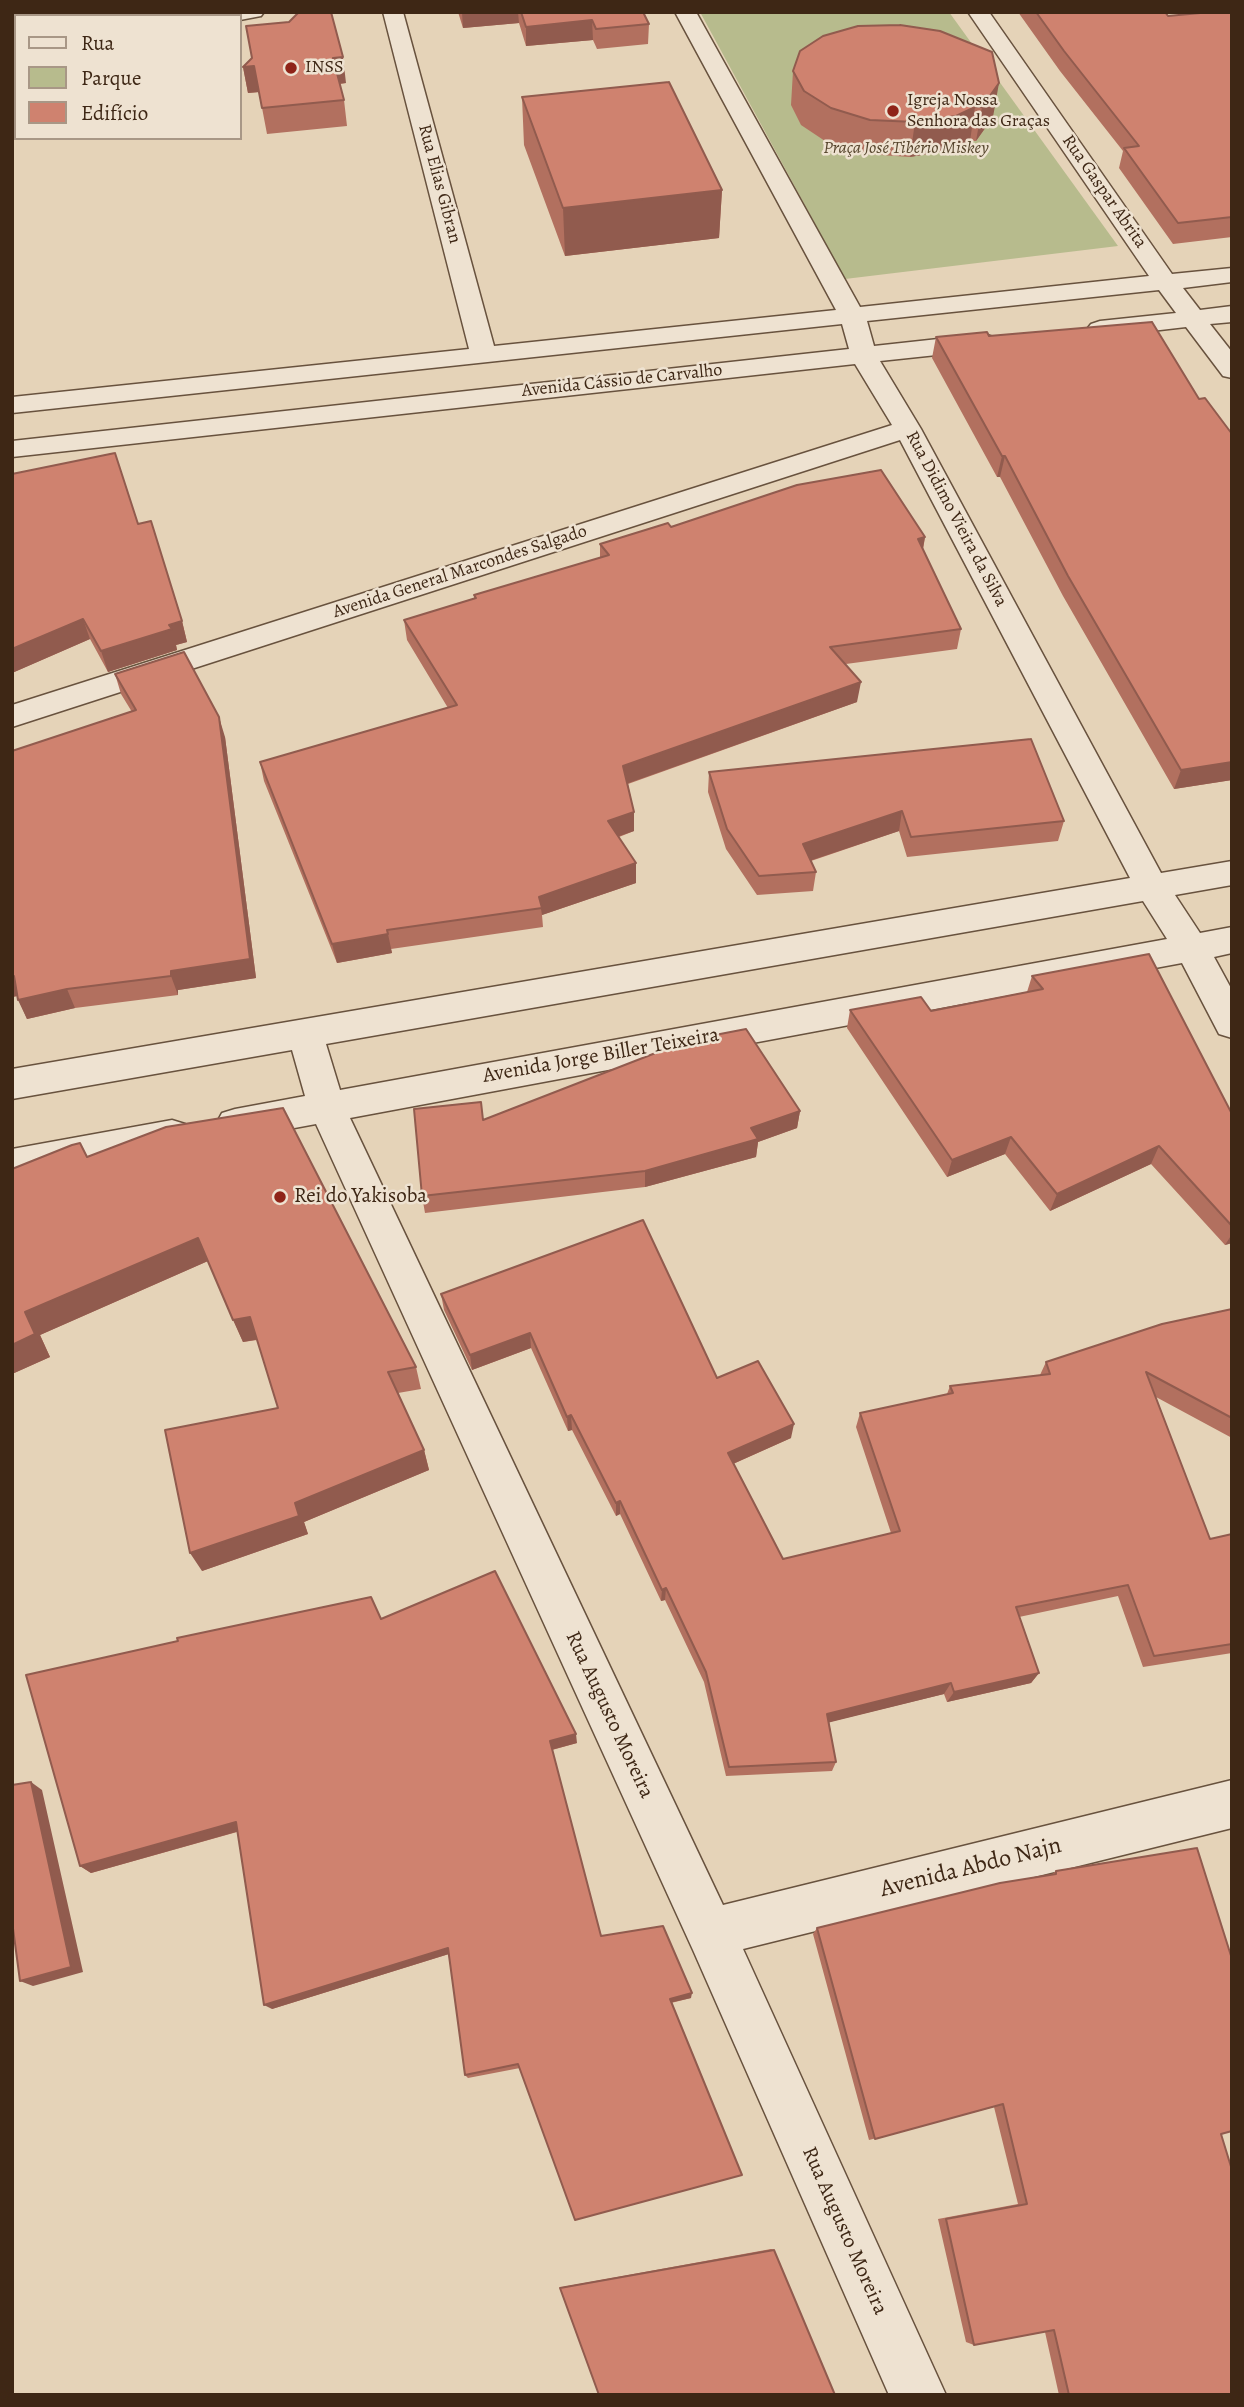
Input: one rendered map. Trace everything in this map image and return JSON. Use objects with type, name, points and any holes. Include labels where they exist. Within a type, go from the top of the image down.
[{"type":"street","points":[[236,14],[254,12]]},
{"type":"street","name":"Rua Elias Gibran","points":[[393,12],[484,356]]},
{"type":"street","name":"Rua Didimo Vieira da Silva","points":[[685,12],[853,317],[863,355],[908,429],[1151,886],[1191,947],[1232,1024]]},
{"type":"street","name":"Rua Gaspar Abrita","points":[[978,12],[1167,284],[1232,370]]},
{"type":"street","name":"Avenida Cássio de Carvalho","points":[[12,405],[1232,275]]},
{"type":"street","points":[[1069,332],[1232,314]]},
{"type":"street","name":"Avenida Cássio de Carvalho","points":[[12,449],[1014,338]]},
{"type":"street","name":"Avenida General Marcondes Salgado","points":[[12,716],[908,429]]},
{"type":"street","points":[[12,1084],[1232,873]]},
{"type":"street","name":"Avenida Jorge Biller Teixeira","points":[[12,1165],[1232,940]]},
{"type":"street","name":"Rua Augusto Moreira","points":[[305,1033],[326,1107],[710,1933],[918,2395]]},
{"type":"street","name":"Avenida Abdo Najn","points":[[710,1933],[1232,1804]]},
{"type":"green space","name":"Praça José Tibério Miskey","points":[[700,12],[949,12],[1118,246],[845,279]]},
{"type":"building","points":[[299,12],[331,12],[343,57],[333,58],[344,100],[262,108],[254,66],[243,67],[252,58],[246,26],[289,22]]},
{"type":"building","points":[[521,12],[643,12],[649,24],[596,29],[592,20],[526,27]]},
{"type":"building","points":[[1036,12],[1165,12],[1168,16],[1232,12],[1232,217],[1178,223],[1124,148],[1139,146]]},
{"type":"building","points":[[900,25],[940,31],[992,52],[999,83],[982,107],[975,107],[956,116],[915,122],[870,120],[831,108],[804,91],[793,71],[800,51],[823,36],[858,26]]},
{"type":"building","points":[[669,82],[722,190],[563,208],[522,97]]},
{"type":"building","points":[[1152,322],[1199,399],[1205,398],[1232,434],[1232,762],[1181,770],[1068,576],[1005,456],[1002,456],[936,337],[987,332],[989,336]]},
{"type":"building","points":[[115,453],[138,524],[151,521],[182,621],[169,625],[172,629],[101,651],[83,619],[12,649],[12,474]]},
{"type":"building","points":[[881,470],[925,537],[918,539],[961,629],[830,647],[861,682],[623,766],[634,812],[608,821],[636,863],[539,897],[542,908],[387,930],[388,934],[332,944],[260,762],[457,705],[404,620],[476,598],[474,595],[609,555],[600,544],[668,523],[671,527],[797,485]]},
{"type":"building","points":[[184,652],[219,717],[250,959],[171,971],[171,976],[67,989],[18,1000],[14,976],[12,977],[12,751],[136,710],[115,674]]},
{"type":"building","points":[[1031,739],[1064,821],[911,837],[902,811],[803,844],[816,872],[759,876],[727,829],[709,772]]},
{"type":"building","points":[[1149,954],[1232,1114],[1232,1226],[1159,1146],[1057,1194],[1011,1137],[952,1160],[850,1010],[921,997],[931,1011],[1043,989],[1032,976]]},
{"type":"building","points":[[746,1029],[800,1111],[751,1128],[758,1139],[645,1171],[422,1196],[414,1109],[481,1102],[483,1120],[689,1040]]},
{"type":"building","points":[[283,1108],[416,1367],[388,1372],[424,1450],[295,1503],[299,1516],[190,1553],[165,1430],[278,1408],[250,1317],[233,1320],[198,1238],[25,1312],[35,1334],[12,1345],[12,1169],[80,1143],[87,1157],[166,1127]]},
{"type":"building","points":[[643,1220],[717,1378],[758,1361],[794,1424],[728,1453],[783,1559],[900,1531],[860,1413],[953,1393],[950,1386],[1050,1374],[1046,1362],[1162,1324],[1232,1309],[1232,1418],[1146,1372],[1210,1539],[1232,1534],[1232,1644],[1154,1656],[1128,1585],[1016,1607],[1039,1673],[954,1692],[951,1683],[827,1714],[836,1762],[729,1767],[706,1672],[666,1588],[662,1590],[620,1501],[616,1503],[571,1415],[567,1417],[530,1333],[470,1355],[441,1294]]},
{"type":"building","points":[[495,1571],[576,1734],[550,1741],[601,1936],[663,1926],[692,1993],[670,1999],[742,2175],[575,2220],[518,2064],[465,2075],[448,1948],[264,2005],[236,1822],[80,1866],[26,1675],[178,1641],[177,1638],[371,1597],[381,1619]]},
{"type":"building","points":[[31,1782],[71,1967],[20,1981],[12,1921],[12,1785]]},
{"type":"building","points":[[1197,1848],[1232,1959],[1232,2131],[1221,2134],[1232,2170],[1232,2395],[1069,2395],[1054,2330],[974,2345],[946,2219],[1027,2204],[1003,2104],[875,2139],[817,1928],[1000,1883],[1056,1874],[1056,1871]]},
{"type":"building","points":[[774,2250],[835,2395],[599,2395],[560,2288]]},
{"type":"place","name":"INSS","points":[[291,68]]},
{"type":"place","name":"Igreja Nossa Senhora das Graças","points":[[893,111]]},
{"type":"place","name":"Rei do Yakisoba","points":[[280,1197]]}]
